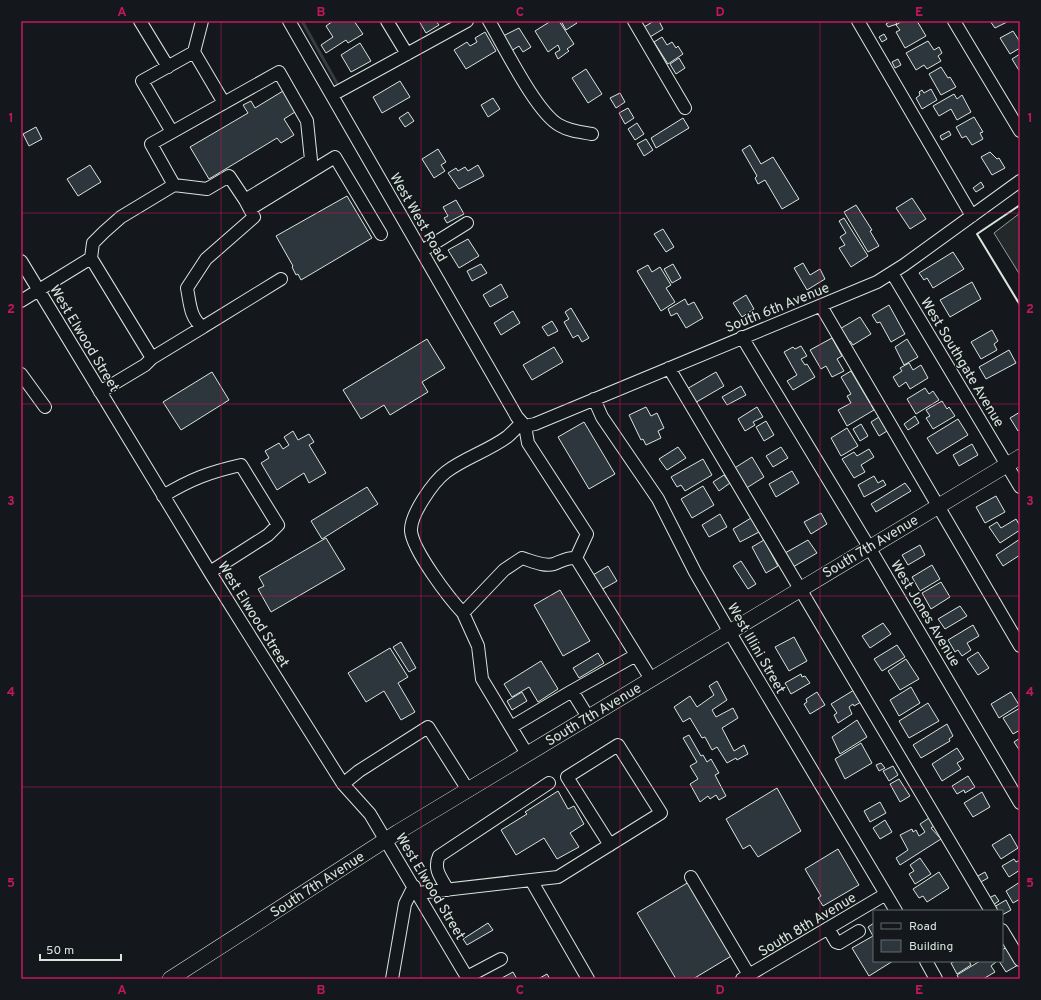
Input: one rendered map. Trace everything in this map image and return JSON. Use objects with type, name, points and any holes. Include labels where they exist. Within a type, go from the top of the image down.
[{"type":"main road","name":"South 7th Avenue","points":[[170,979],[386,840],[729,631],[1020,457]]},
{"type":"street","points":[[140,21],[168,67]]},
{"type":"street","points":[[202,21],[194,52],[224,103]]},
{"type":"street","name":"West West Road","points":[[289,21],[517,417],[524,424]]},
{"type":"street","points":[[387,21],[406,54]]},
{"type":"street","points":[[332,95],[467,21]]},
{"type":"street","points":[[489,21],[541,110],[558,125],[571,130],[592,134]]},
{"type":"street","points":[[634,21],[685,108]]},
{"type":"street","points":[[858,21],[972,216]]},
{"type":"street","points":[[954,21],[1020,131]]},
{"type":"street","points":[[172,132],[142,81],[194,52]]},
{"type":"street","points":[[174,185],[151,144],[279,72],[307,121],[311,160],[247,205]]},
{"type":"street","points":[[247,205],[335,157],[381,234]]},
{"type":"street","points":[[152,358],[91,258],[94,243],[121,217],[174,185],[207,190],[229,176],[254,217],[206,259],[187,288],[192,315],[196,323],[203,328]]},
{"type":"street","name":"South 6th Avenue","points":[[524,424],[535,424],[877,282],[892,273],[1020,181]]},
{"type":"street","points":[[422,251],[467,223]]},
{"type":"street","points":[[21,300],[91,258]]},
{"type":"street","name":"West Elwood Street","points":[[21,261],[210,572],[343,784],[370,814],[468,978]]},
{"type":"street","name":"West Southgate Avenue","points":[[892,273],[1020,487]]},
{"type":"street","points":[[100,392],[152,358],[281,279]]},
{"type":"street","points":[[821,306],[1020,646]]},
{"type":"street","name":"West Jones Avenue","points":[[742,337],[869,547],[1020,803]]},
{"type":"street","points":[[669,368],[990,910]]},
{"type":"street","points":[[21,374],[45,407]]},
{"type":"street","name":"West Illini Street","points":[[594,399],[602,417],[658,499],[695,572],[729,631],[895,910]]},
{"type":"street","points":[[527,754],[482,679],[478,646],[463,613],[446,596],[421,556],[411,532],[412,521],[434,484],[446,472],[506,437],[524,424],[528,443],[587,534],[576,558]]},
{"type":"street","points":[[163,496],[187,481],[216,471],[241,465],[278,525],[268,535],[210,572]]},
{"type":"street","points":[[463,613],[504,570],[522,558],[538,563],[552,564],[568,558],[576,558]]},
{"type":"street","points":[[576,558],[650,679]]},
{"type":"street","points":[[511,727],[636,655]]},
{"type":"street","points":[[572,691],[588,717]]},
{"type":"street","points":[[343,784],[359,771],[428,727],[468,790]]},
{"type":"street","points":[[392,979],[405,904],[416,890],[448,890],[558,877],[610,845],[661,813],[618,745],[567,777],[610,845]]},
{"type":"street","points":[[448,890],[436,869],[435,864],[439,856],[549,783]]},
{"type":"street","points":[[691,877],[746,977]]},
{"type":"street","points":[[531,880],[588,979]]},
{"type":"street","name":"South 8th Avenue","points":[[746,977],[886,894]]},
{"type":"street","points":[[828,928],[834,939],[840,943],[859,931]]},
{"type":"street","points":[[1003,932],[1020,960]]},
{"type":"street","points":[[468,978],[501,959]]},
{"type":"street","points":[[927,962],[936,979]]},
{"type":"shaded area","points":[[1020,213],[1020,275],[994,233]]},
{"type":"building","points":[[333,21],[354,21],[363,34],[348,43],[346,40],[326,53],[321,45],[333,37],[326,26]]},
{"type":"building","points":[[419,21],[436,21],[439,25],[426,33]]},
{"type":"building","points":[[551,21],[559,21],[574,44],[567,49],[569,51],[558,59],[555,53],[560,50],[558,45],[548,52],[535,31]]},
{"type":"building","points":[[561,21],[575,21],[577,23],[566,30]]},
{"type":"building","points":[[654,21],[659,21],[663,29],[650,37],[644,27]]},
{"type":"building","points":[[891,21],[895,21],[897,24],[888,27],[886,24]]},
{"type":"building","points":[[902,21],[917,21],[926,36],[905,48],[896,32],[900,30],[896,25]]},
{"type":"building","points":[[990,21],[1007,21],[1007,22],[995,28]]},
{"type":"building","points":[[519,28],[531,47],[523,52],[519,46],[511,51],[503,36]]},
{"type":"building","points":[[1013,31],[1020,42],[1020,48],[1010,54],[1000,38]]},
{"type":"building","points":[[485,32],[496,51],[466,69],[454,50],[467,42],[470,46],[477,42],[475,38]]},
{"type":"building","points":[[884,34],[887,39],[882,42],[879,37]]},
{"type":"building","points":[[662,37],[667,45],[672,42],[676,48],[678,46],[683,54],[668,64],[654,42]]},
{"type":"building","points":[[928,41],[934,50],[939,47],[942,53],[938,56],[941,61],[927,69],[924,65],[916,70],[906,53]]},
{"type":"building","points":[[360,43],[371,61],[351,72],[341,55]]},
{"type":"building","points":[[1020,54],[1020,72],[1012,59]]},
{"type":"building","points":[[679,58],[685,68],[676,74],[670,64]]},
{"type":"building","points":[[898,59],[901,65],[895,68],[892,62]]},
{"type":"building","points":[[941,67],[956,87],[941,95],[929,74]]},
{"type":"building","points":[[586,69],[602,94],[588,103],[572,78]]},
{"type":"building","points":[[400,81],[410,97],[382,113],[373,97]]},
{"type":"building","points":[[931,89],[937,100],[922,109],[916,98],[920,95],[919,92],[922,90],[924,93]]},
{"type":"building","points":[[283,91],[295,112],[284,119],[294,135],[281,143],[277,138],[209,179],[190,147],[248,113],[243,105],[251,101],[255,108]]},
{"type":"building","points":[[620,93],[625,102],[616,108],[610,98]]},
{"type":"building","points":[[954,94],[957,99],[962,95],[971,112],[957,120],[951,109],[939,116],[933,106]]},
{"type":"building","points":[[493,98],[500,109],[488,117],[481,105]]},
{"type":"building","points":[[628,108],[634,118],[625,124],[619,113]]},
{"type":"building","points":[[408,112],[414,121],[405,127],[399,118]]},
{"type":"building","points":[[974,117],[983,132],[980,133],[983,139],[972,145],[966,136],[962,138],[956,127]]},
{"type":"building","points":[[683,118],[689,128],[656,148],[651,138]]},
{"type":"building","points":[[637,123],[644,134],[635,140],[628,129]]},
{"type":"building","points":[[36,127],[42,139],[29,146],[23,134]]},
{"type":"building","points":[[949,131],[951,135],[942,140],[940,136]]},
{"type":"building","points":[[646,139],[653,150],[644,156],[637,144]]},
{"type":"building","points":[[750,145],[761,164],[773,157],[799,199],[782,209],[765,180],[758,184],[755,178],[757,176],[742,150]]},
{"type":"building","points":[[438,149],[446,162],[441,165],[445,171],[434,178],[422,159]]},
{"type":"building","points":[[990,152],[997,159],[999,158],[1005,168],[992,175],[981,157]]},
{"type":"building","points":[[90,165],[101,182],[78,196],[67,179]]},
{"type":"building","points":[[478,165],[484,176],[459,189],[448,173],[456,168],[458,171],[465,167],[468,171]]},
{"type":"building","points":[[981,182],[984,187],[976,192],[973,188]]},
{"type":"building","points":[[347,196],[372,238],[301,280],[298,274],[296,275],[292,267],[293,266],[276,236]]},
{"type":"building","points":[[912,198],[926,219],[910,229],[896,208]]},
{"type":"building","points":[[456,200],[464,214],[447,223],[444,218],[448,216],[443,207]]},
{"type":"building","points":[[856,205],[872,230],[870,231],[879,246],[868,252],[844,212]]},
{"type":"building","points":[[844,218],[868,256],[851,267],[839,248],[845,245],[840,237],[846,233],[839,221]]},
{"type":"building","points":[[663,229],[674,247],[666,252],[654,234]]},
{"type":"building","points":[[468,239],[479,256],[459,268],[448,250]]},
{"type":"building","points":[[953,252],[964,269],[933,288],[927,278],[924,280],[919,273]]},
{"type":"building","points":[[803,263],[810,275],[820,269],[825,279],[807,290],[794,268]]},
{"type":"building","points":[[481,264],[487,273],[472,281],[467,271]]},
{"type":"building","points":[[673,264],[681,278],[672,283],[664,269]]},
{"type":"building","points":[[648,265],[652,272],[660,267],[671,285],[666,288],[675,302],[661,311],[637,271]]},
{"type":"building","points":[[972,282],[981,299],[950,317],[940,300]]},
{"type":"building","points":[[501,284],[508,297],[490,307],[483,295]]},
{"type":"building","points":[[746,295],[754,309],[742,317],[733,303]]},
{"type":"building","points":[[685,299],[688,305],[694,302],[703,318],[686,328],[677,313],[671,316],[668,309]]},
{"type":"building","points":[[889,305],[905,334],[891,342],[880,322],[877,323],[872,315]]},
{"type":"building","points":[[571,308],[589,338],[582,342],[578,335],[573,338],[564,322],[569,319],[565,312]]},
{"type":"building","points":[[513,311],[520,323],[501,335],[494,323]]},
{"type":"building","points":[[860,317],[871,334],[853,345],[850,341],[846,344],[838,330]]},
{"type":"building","points":[[552,321],[558,331],[548,336],[542,327]]},
{"type":"building","points":[[992,330],[998,341],[994,344],[997,350],[981,359],[971,342]]},
{"type":"building","points":[[832,338],[842,356],[837,359],[844,371],[832,377],[826,366],[821,369],[810,350]]},
{"type":"building","points":[[427,339],[445,368],[422,382],[428,392],[390,415],[384,405],[361,419],[343,390]]},
{"type":"building","points":[[907,339],[918,357],[904,365],[895,347]]},
{"type":"building","points":[[801,346],[807,356],[801,359],[805,365],[807,364],[815,377],[793,390],[787,381],[797,375],[784,352],[793,347],[795,349]]},
{"type":"building","points":[[554,347],[563,362],[532,380],[523,365]]},
{"type":"building","points":[[1009,350],[1016,363],[986,379],[979,367]]},
{"type":"building","points":[[909,363],[913,370],[921,365],[928,378],[910,389],[906,382],[899,387],[893,377],[902,371],[900,368]]},
{"type":"building","points":[[851,371],[874,410],[847,426],[838,410],[851,403],[847,396],[851,394],[841,377]]},
{"type":"building","points":[[212,372],[229,400],[181,430],[163,402]]},
{"type":"building","points":[[716,372],[724,386],[693,404],[685,390]]},
{"type":"building","points":[[741,386],[746,395],[727,405],[722,397]]},
{"type":"building","points":[[925,388],[929,394],[933,391],[939,400],[916,414],[907,399]]},
{"type":"building","points":[[942,401],[947,409],[949,407],[955,416],[933,429],[926,418],[930,416],[926,410]]},
{"type":"building","points":[[646,407],[651,416],[657,413],[664,428],[658,431],[661,438],[646,445],[643,439],[641,440],[629,415]]},
{"type":"building","points":[[757,407],[763,417],[753,422],[755,425],[745,431],[738,419]]},
{"type":"building","points":[[1020,412],[1020,429],[1018,431],[1010,418]]},
{"type":"building","points":[[915,416],[919,423],[908,430],[904,424]]},
{"type":"building","points":[[879,417],[887,431],[879,436],[871,422]]},
{"type":"building","points":[[958,419],[968,435],[937,454],[927,438]]},
{"type":"building","points":[[766,421],[774,435],[764,441],[756,427]]},
{"type":"building","points":[[584,422],[615,474],[589,489],[558,437]]},
{"type":"building","points":[[861,424],[868,436],[860,441],[853,429]]},
{"type":"building","points":[[847,428],[858,446],[841,456],[831,438]]},
{"type":"building","points":[[293,431],[298,440],[309,434],[314,442],[309,445],[326,473],[309,483],[304,473],[277,490],[261,463],[269,458],[265,451],[279,443],[283,449],[289,445],[284,437]]},
{"type":"building","points":[[972,444],[978,455],[959,466],[953,455]]},
{"type":"building","points":[[678,447],[686,458],[667,470],[659,459]]},
{"type":"building","points":[[781,447],[788,458],[773,467],[766,456]]},
{"type":"building","points":[[869,449],[874,457],[861,465],[865,472],[854,478],[842,459],[854,452],[857,456]]},
{"type":"building","points":[[752,457],[764,477],[745,489],[733,469]]},
{"type":"building","points":[[703,459],[712,475],[685,491],[681,485],[677,487],[671,477]]},
{"type":"building","points":[[792,471],[799,483],[776,497],[769,484]]},
{"type":"building","points":[[724,475],[730,483],[719,491],[713,482]]},
{"type":"building","points":[[874,476],[878,483],[883,480],[886,485],[864,497],[858,485]]},
{"type":"building","points":[[905,483],[911,491],[876,512],[871,504]]},
{"type":"building","points":[[703,486],[714,505],[692,518],[681,499]]},
{"type":"building","points":[[367,487],[378,504],[322,539],[311,521]]},
{"type":"building","points":[[996,496],[1005,512],[985,523],[976,507]]},
{"type":"building","points":[[821,513],[827,524],[811,534],[804,522]]},
{"type":"building","points":[[720,514],[727,527],[709,537],[702,525]]},
{"type":"building","points":[[751,518],[759,532],[740,542],[733,529]]},
{"type":"building","points":[[1016,519],[1020,526],[1020,530],[1000,543],[989,527],[997,522],[1001,528]]},
{"type":"building","points":[[326,538],[345,569],[271,612],[258,589],[264,586],[259,577]]},
{"type":"building","points":[[1020,539],[1020,555],[1003,566],[996,555]]},
{"type":"building","points":[[764,540],[778,566],[766,573],[752,547]]},
{"type":"building","points":[[808,540],[817,553],[793,567],[785,553]]},
{"type":"building","points":[[920,545],[925,555],[908,565],[902,555]]},
{"type":"building","points":[[741,561],[756,584],[748,589],[733,566]]},
{"type":"building","points":[[932,565],[940,579],[920,591],[912,577]]},
{"type":"building","points":[[608,566],[617,581],[601,590],[593,575]]},
{"type":"building","points":[[941,582],[950,597],[931,609],[922,593]]},
{"type":"building","points":[[560,590],[590,641],[563,656],[534,605]]},
{"type":"building","points":[[960,606],[967,616],[945,629],[938,619]]},
{"type":"building","points":[[883,623],[891,634],[870,648],[862,636]]},
{"type":"building","points":[[973,625],[979,636],[967,643],[971,650],[962,656],[958,650],[955,652],[948,640]]},
{"type":"building","points":[[794,637],[807,661],[789,671],[775,647]]},
{"type":"building","points":[[401,642],[416,668],[409,672],[393,647]]},
{"type":"building","points":[[897,645],[905,657],[882,671],[874,659]]},
{"type":"building","points":[[390,648],[408,677],[398,683],[415,712],[401,720],[384,691],[366,702],[348,673]]},
{"type":"building","points":[[978,652],[989,668],[978,675],[967,659]]},
{"type":"building","points":[[598,653],[604,663],[579,678],[573,668]]},
{"type":"building","points":[[906,659],[919,679],[900,690],[888,671]]},
{"type":"building","points":[[541,661],[558,689],[538,702],[529,687],[512,697],[504,684]]},
{"type":"building","points":[[801,674],[802,677],[805,676],[810,683],[791,694],[785,683]]},
{"type":"building","points":[[717,681],[727,700],[712,710],[716,717],[733,708],[738,718],[722,728],[734,751],[744,745],[748,754],[727,763],[717,747],[712,750],[705,737],[702,738],[690,718],[683,722],[674,707],[690,696],[697,707],[714,695],[709,686]]},
{"type":"building","points":[[911,687],[920,703],[899,716],[890,700]]},
{"type":"building","points":[[854,690],[861,702],[854,706],[853,704],[849,707],[852,714],[838,723],[834,715],[837,713],[831,704]]},
{"type":"building","points":[[522,692],[527,701],[512,710],[507,701]]},
{"type":"building","points":[[817,692],[825,705],[810,714],[804,704],[807,702],[806,699]]},
{"type":"building","points":[[1011,692],[1019,705],[999,718],[991,704]]},
{"type":"building","points":[[928,703],[939,721],[909,738],[899,721]]},
{"type":"building","points":[[1020,708],[1020,730],[1013,734],[1003,718]]},
{"type":"building","points":[[857,720],[867,737],[840,754],[832,737]]},
{"type":"building","points":[[947,724],[953,736],[949,739],[950,741],[921,758],[913,745]]},
{"type":"building","points":[[689,735],[701,756],[703,755],[707,762],[711,759],[719,773],[715,775],[726,796],[719,800],[716,795],[710,799],[708,796],[700,802],[690,784],[698,779],[690,766],[697,762],[683,738]]},
{"type":"building","points":[[1020,738],[1020,751],[1014,742]]},
{"type":"building","points":[[861,743],[872,763],[845,779],[835,759]]},
{"type":"building","points":[[957,748],[964,759],[957,763],[961,769],[942,781],[932,764]]},
{"type":"building","points":[[881,763],[885,768],[879,771],[876,765]]},
{"type":"building","points":[[893,766],[898,775],[889,781],[883,771]]},
{"type":"building","points":[[968,776],[975,787],[965,793],[964,790],[957,794],[952,786]]},
{"type":"building","points":[[899,779],[910,796],[900,802],[890,784]]},
{"type":"building","points":[[777,788],[801,831],[758,857],[750,845],[743,849],[726,819]]},
{"type":"building","points":[[558,791],[568,809],[574,806],[584,824],[570,833],[579,847],[557,859],[544,838],[516,855],[501,830],[527,814],[525,812]]},
{"type":"building","points":[[982,792],[990,807],[973,817],[964,803]]},
{"type":"building","points":[[880,802],[886,813],[870,822],[864,811]]},
{"type":"building","points":[[929,818],[934,826],[931,828],[941,839],[900,865],[896,858],[908,850],[900,835],[912,829],[913,832],[916,830],[919,836],[925,832],[920,824]]},
{"type":"building","points":[[885,820],[892,832],[880,839],[873,828]]},
{"type":"building","points":[[1010,834],[1018,848],[1001,859],[992,845]]},
{"type":"building","points":[[838,849],[859,885],[823,906],[818,898],[821,896],[805,869]]},
{"type":"building","points":[[920,858],[931,874],[915,884],[909,874],[914,871],[910,865]]},
{"type":"building","points":[[1014,859],[1016,862],[1020,860],[1020,870],[1009,877],[1002,866]]},
{"type":"building","points":[[939,872],[949,888],[927,902],[923,896],[919,898],[913,889]]},
{"type":"building","points":[[985,872],[988,878],[979,883],[976,877]]},
{"type":"building","points":[[689,882],[733,955],[693,979],[676,979],[637,913]]},
{"type":"building","points":[[1020,882],[1020,899],[1013,903],[1006,891]]},
{"type":"building","points":[[995,895],[999,901],[993,905],[989,898]]},
{"type":"building","points":[[1006,900],[1011,910],[1003,914],[1003,910],[996,910],[994,907]]},
{"type":"building","points":[[488,923],[493,930],[467,945],[463,939]]},
{"type":"building","points":[[873,924],[873,936],[868,927]]},
{"type":"building","points":[[873,936],[873,962],[891,962],[869,976],[852,948]]},
{"type":"building","points":[[1007,947],[1018,965],[1006,972],[1000,962],[1003,962],[1003,949]]},
{"type":"building","points":[[970,962],[971,965],[957,974],[951,963]]},
{"type":"building","points":[[978,962],[996,962],[991,966],[995,972],[983,979],[959,979],[957,975]]},
{"type":"building","points":[[513,972],[517,979],[500,979]]},
{"type":"building","points":[[547,974],[550,979],[538,979]]},
{"type":"waterway","points":[[302,21],[339,87]]},
{"type":"wall","points":[[1020,205],[977,234],[1020,305]]}]
